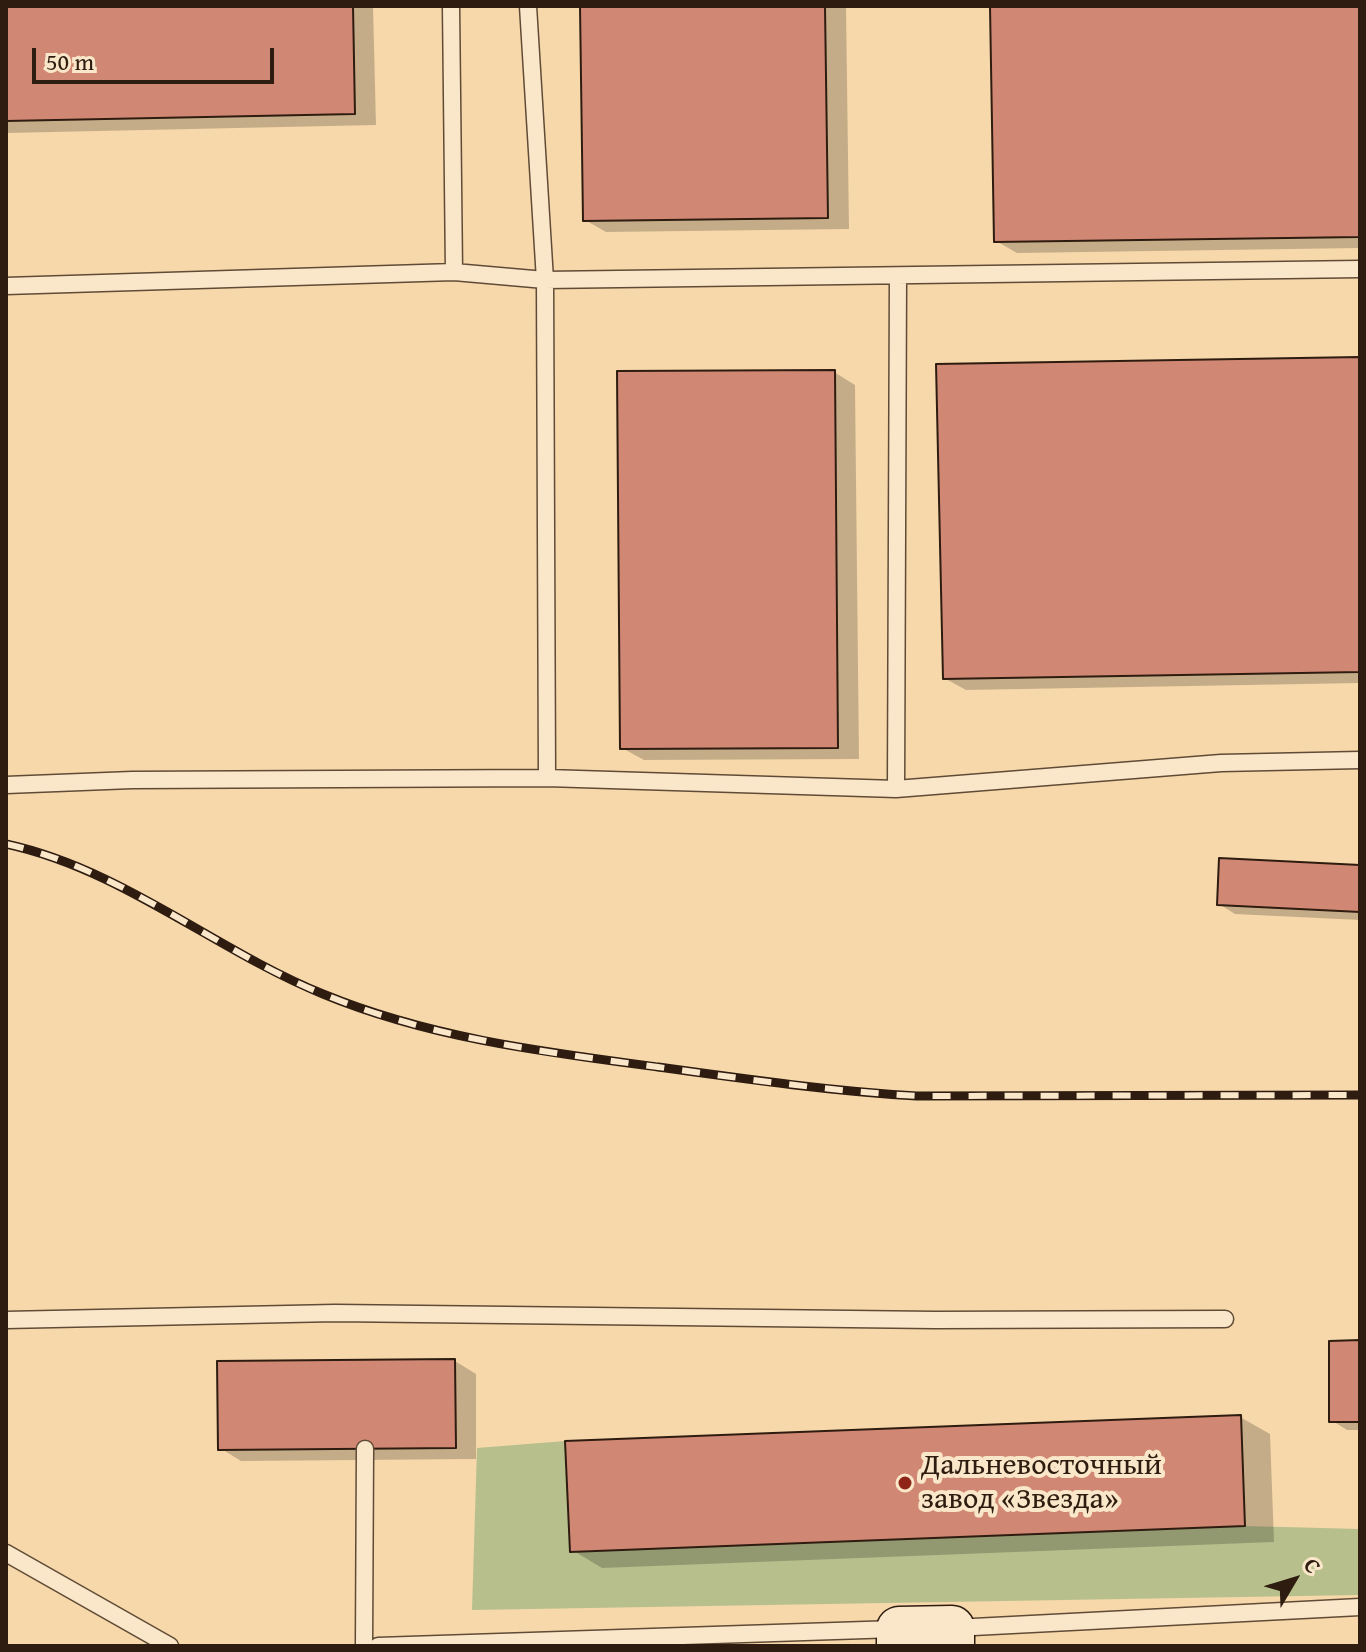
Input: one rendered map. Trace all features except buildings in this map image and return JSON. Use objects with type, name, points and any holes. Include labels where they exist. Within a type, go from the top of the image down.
[{"type":"street","points":[[899,1638],[952,1637]]},
{"type":"lane","points":[[451,6],[454,272]]},
{"type":"lane","points":[[528,6],[545,280],[547,778]]},
{"type":"lane","points":[[6,286],[454,272],[545,280],[1360,269]]},
{"type":"lane","points":[[896,789],[898,277]]},
{"type":"lane","points":[[6,785],[132,780],[547,778],[896,789],[1221,763],[1360,760]]},
{"type":"lane","points":[[6,1320],[335,1313],[935,1320],[1225,1319]]},
{"type":"lane","points":[[364,1646],[365,1449]]},
{"type":"lane","points":[[6,1553],[170,1646]]},
{"type":"lane","points":[[952,1637],[1360,1607]]},
{"type":"lane","points":[[378,1646],[899,1638]]},
{"type":"green space","points":[[565,1441],[570,1551],[1245,1526],[1360,1529],[1360,1595],[472,1610],[477,1448]]},
{"type":"railway","points":[[6,844],[89,872],[244,956],[323,994],[404,1022],[488,1041],[755,1080],[917,1096],[1360,1095]]},
{"type":"place","name":"Дальневосточный завод «Звезда»","points":[[905,1483]]}]
